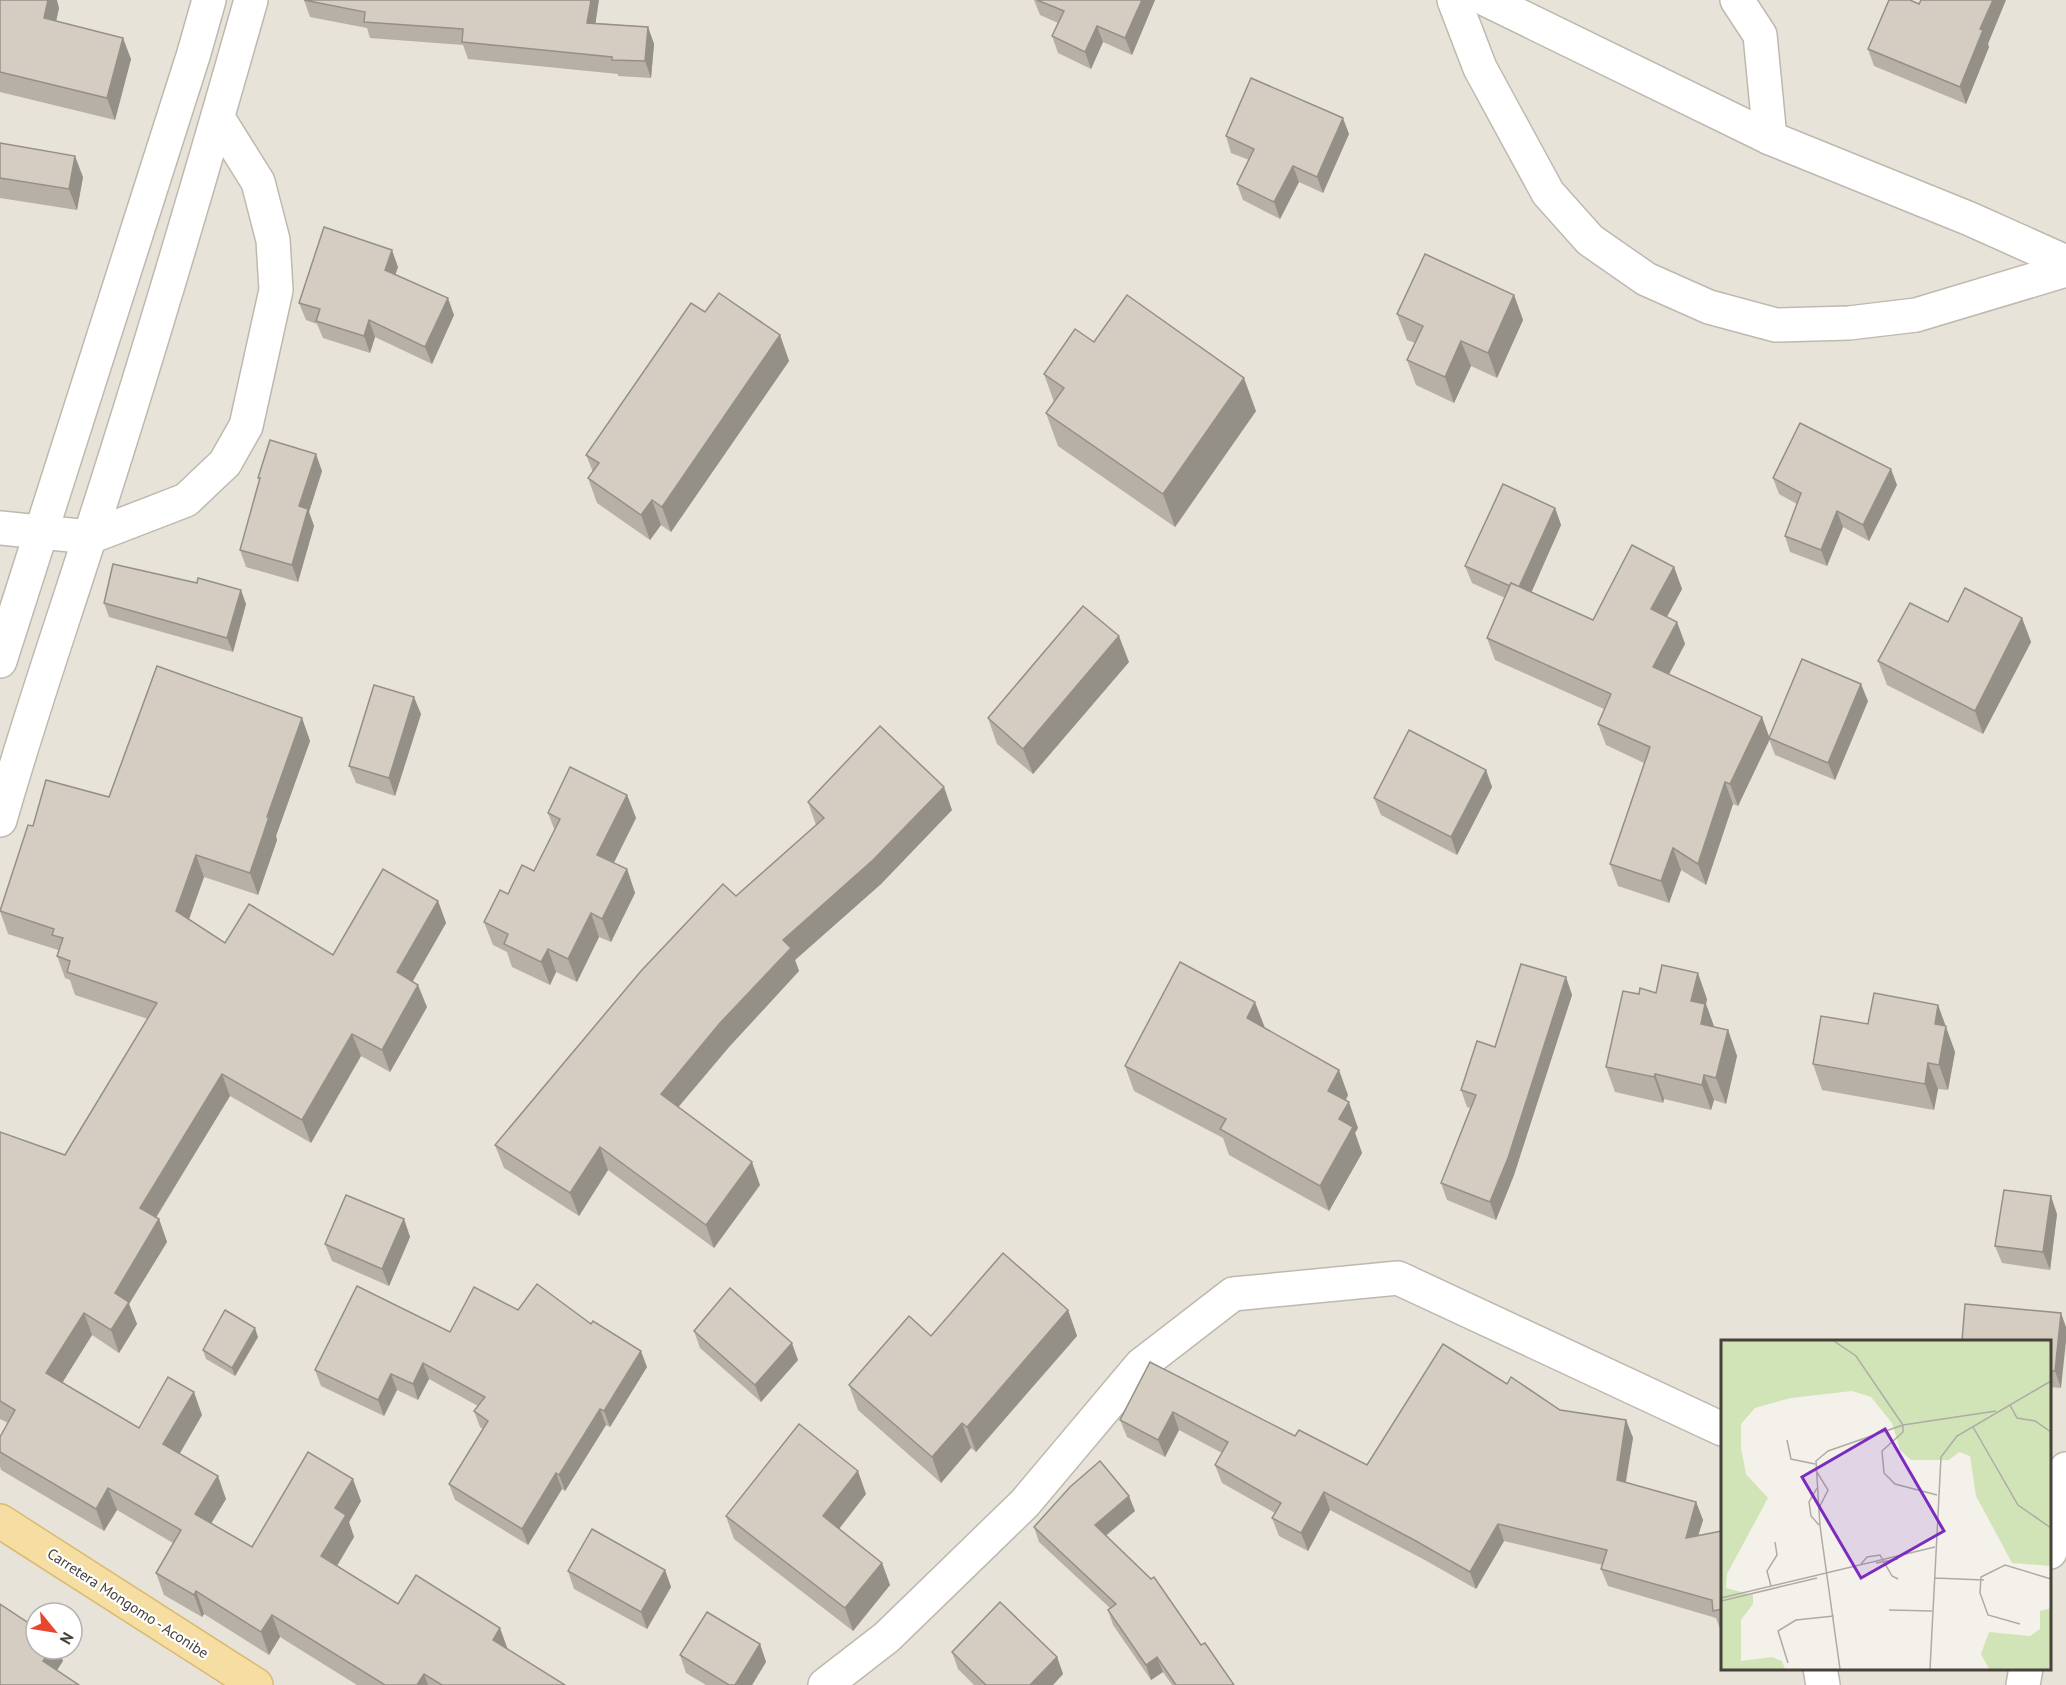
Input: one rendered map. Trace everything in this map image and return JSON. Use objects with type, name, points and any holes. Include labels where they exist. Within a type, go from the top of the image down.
[{"type":"main road","name":"Carretera Mongomo - Aconibe","points":[[0,1521],[256,1685]]},
{"type":"street","points":[[0,661],[210,0]]},
{"type":"street","points":[[0,820],[24,735],[90,537],[218,118],[251,0]]},
{"type":"street","points":[[1454,0],[1480,69],[1548,193],[1590,240],[1646,279],[1709,307],[1776,325],[1849,323],[1916,315],[2066,270]]},
{"type":"street","points":[[1487,0],[1770,138],[1970,219],[2066,262]]},
{"type":"street","points":[[1737,0],[1760,35],[1770,138]]},
{"type":"street","points":[[0,528],[90,537],[186,500],[225,463],[246,426],[276,290],[273,240],[258,182],[218,118]]},
{"type":"street","points":[[825,1685],[887,1636],[1025,1503],[1141,1365],[1233,1294],[1398,1278],[1721,1429]]},
{"type":"street","points":[[2051,1542],[2066,1469]]},
{"type":"street","points":[[1820,1670],[1822,1685]]},
{"type":"street","points":[[2023,1685],[2026,1670]]},
{"type":"shaded area","points":[[0,0],[2066,0],[2066,1685],[0,1685]]},
{"type":"building","points":[[0,0],[48,0],[44,18],[123,38],[107,98],[0,72]]},
{"type":"building","points":[[304,0],[591,0],[587,23],[648,27],[645,61],[612,60],[612,57],[462,42],[463,29],[364,22],[365,12]]},
{"type":"building","points":[[1037,0],[1142,0],[1125,38],[1097,26],[1085,52],[1052,36],[1064,11]]},
{"type":"building","points":[[1889,0],[1910,0],[1919,4],[1921,0],[1993,0],[1980,29],[1983,30],[1960,87],[1868,49]]},
{"type":"building","points":[[1251,78],[1343,118],[1317,177],[1293,166],[1274,202],[1237,184],[1254,149],[1226,136]]},
{"type":"building","points":[[0,143],[75,156],[69,189],[0,178]]},
{"type":"building","points":[[324,227],[392,250],[385,270],[448,298],[425,347],[369,320],[364,336],[316,321],[320,309],[299,303]]},
{"type":"building","points":[[1425,254],[1514,295],[1488,353],[1461,341],[1445,377],[1407,360],[1423,326],[1397,314]]},
{"type":"building","points":[[719,293],[780,335],[662,507],[652,500],[641,515],[588,478],[599,463],[586,455],[691,303],[705,312]]},
{"type":"building","points":[[1127,295],[1244,378],[1163,494],[1046,413],[1064,388],[1044,374],[1075,329],[1094,342]]},
{"type":"building","points":[[1800,423],[1891,469],[1863,525],[1837,511],[1821,550],[1785,536],[1801,493],[1773,478]]},
{"type":"building","points":[[270,440],[316,454],[299,506],[308,509],[292,565],[240,550]]},
{"type":"building","points":[[1503,484],[1555,508],[1519,587],[1511,583],[1510,586],[1465,566]]},
{"type":"building","points":[[1632,545],[1674,567],[1651,609],[1677,622],[1653,667],[1762,717],[1730,784],[1725,782],[1698,864],[1673,848],[1661,881],[1610,864],[1650,747],[1598,724],[1611,694],[1487,638],[1511,583],[1593,620]]},
{"type":"building","points":[[113,564],[197,583],[198,578],[241,590],[227,638],[104,603]]},
{"type":"building","points":[[1965,588],[2022,618],[1975,711],[1878,661],[1910,603],[1948,622]]},
{"type":"building","points":[[1083,606],[1119,636],[1023,749],[988,718]]},
{"type":"building","points":[[1802,659],[1861,684],[1828,763],[1769,738]]},
{"type":"building","points":[[157,666],[302,718],[250,873],[196,855],[176,911],[225,943],[249,904],[333,955],[383,869],[438,901],[397,972],[418,985],[382,1050],[352,1034],[302,1120],[222,1074],[140,1208],[159,1219],[115,1293],[129,1302],[111,1330],[84,1313],[46,1373],[139,1428],[168,1377],[194,1392],[163,1444],[218,1476],[195,1514],[252,1547],[308,1452],[353,1479],[335,1508],[346,1515],[321,1556],[398,1604],[416,1575],[500,1628],[493,1640],[565,1685],[442,1685],[424,1674],[417,1685],[385,1685],[272,1615],[261,1632],[196,1591],[194,1595],[156,1573],[181,1530],[108,1488],[96,1509],[0,1452],[0,1437],[15,1410],[0,1401],[0,1132],[65,1155],[157,1003],[67,972],[70,961],[57,956],[63,938],[52,935],[54,929],[0,911],[28,825],[33,826],[46,780],[109,797]]},
{"type":"building","points":[[374,685],[414,697],[389,778],[349,766]]},
{"type":"building","points":[[880,726],[944,787],[873,860],[783,940],[791,948],[720,1023],[661,1094],[752,1162],[706,1225],[600,1147],[570,1193],[495,1145],[641,971],[723,884],[736,896],[824,818],[808,802]]},
{"type":"building","points":[[1409,730],[1486,770],[1451,837],[1374,798]]},
{"type":"building","points":[[570,767],[627,795],[597,855],[627,869],[602,919],[591,913],[568,959],[548,949],[541,962],[504,944],[508,934],[484,922],[500,890],[508,894],[522,865],[534,871],[560,819],[548,813]]},
{"type":"building","points":[[1180,962],[1255,1002],[1247,1018],[1339,1070],[1328,1091],[1349,1102],[1339,1119],[1353,1127],[1320,1186],[1220,1129],[1226,1119],[1125,1066]]},
{"type":"building","points":[[1521,964],[1566,977],[1508,1158],[1490,1202],[1441,1183],[1476,1095],[1461,1090],[1477,1041],[1495,1047]]},
{"type":"building","points":[[1662,965],[1698,973],[1691,1001],[1705,1004],[1701,1024],[1728,1030],[1716,1078],[1704,1075],[1702,1085],[1655,1074],[1654,1077],[1606,1067],[1623,991],[1639,994],[1640,988],[1656,993]]},
{"type":"building","points":[[1874,993],[1938,1005],[1935,1024],[1946,1026],[1939,1065],[1928,1063],[1925,1084],[1813,1064],[1821,1016],[1868,1024]]},
{"type":"building","points":[[2004,1190],[2051,1196],[2043,1252],[1995,1246]]},
{"type":"building","points":[[346,1195],[404,1219],[382,1269],[325,1244]]},
{"type":"building","points":[[1003,1253],[1068,1310],[967,1427],[962,1423],[932,1457],[849,1385],[909,1316],[931,1336]]},
{"type":"building","points":[[537,1284],[591,1324],[593,1321],[641,1351],[604,1411],[600,1409],[559,1475],[556,1473],[522,1529],[449,1484],[488,1421],[474,1411],[485,1397],[423,1363],[413,1384],[391,1374],[378,1400],[315,1370],[357,1286],[450,1332],[474,1287],[518,1310]]},
{"type":"building","points":[[730,1288],[792,1343],[755,1385],[694,1331]]},
{"type":"building","points":[[1965,1304],[2061,1313],[2055,1371],[2051,1371],[2051,1340],[1962,1340]]},
{"type":"building","points":[[225,1310],[255,1328],[232,1368],[203,1350]]},
{"type":"building","points":[[1443,1344],[1507,1384],[1511,1377],[1560,1410],[1626,1420],[1617,1480],[1696,1502],[1686,1538],[1721,1531],[1721,1609],[1713,1611],[1712,1600],[1601,1569],[1607,1550],[1498,1524],[1470,1572],[1324,1492],[1301,1533],[1272,1518],[1281,1503],[1215,1465],[1228,1442],[1173,1412],[1158,1440],[1120,1420],[1150,1362],[1295,1436],[1299,1430],[1367,1465]]},
{"type":"building","points":[[799,1424],[858,1471],[823,1516],[882,1563],[845,1608],[726,1516]]},
{"type":"building","points":[[1100,1461],[1129,1496],[1095,1525],[1151,1579],[1154,1577],[1201,1645],[1205,1643],[1234,1685],[1176,1685],[1157,1657],[1146,1665],[1108,1610],[1116,1604],[1034,1527],[1070,1487]]},
{"type":"building","points":[[592,1529],[665,1570],[641,1612],[568,1571]]},
{"type":"building","points":[[1000,1602],[1057,1657],[1030,1685],[986,1685],[952,1652]]},
{"type":"building","points":[[0,1604],[24,1620],[24,1661],[43,1661],[79,1685],[0,1685]]},
{"type":"building","points":[[707,1612],[760,1644],[735,1685],[729,1685],[680,1655]]}]
